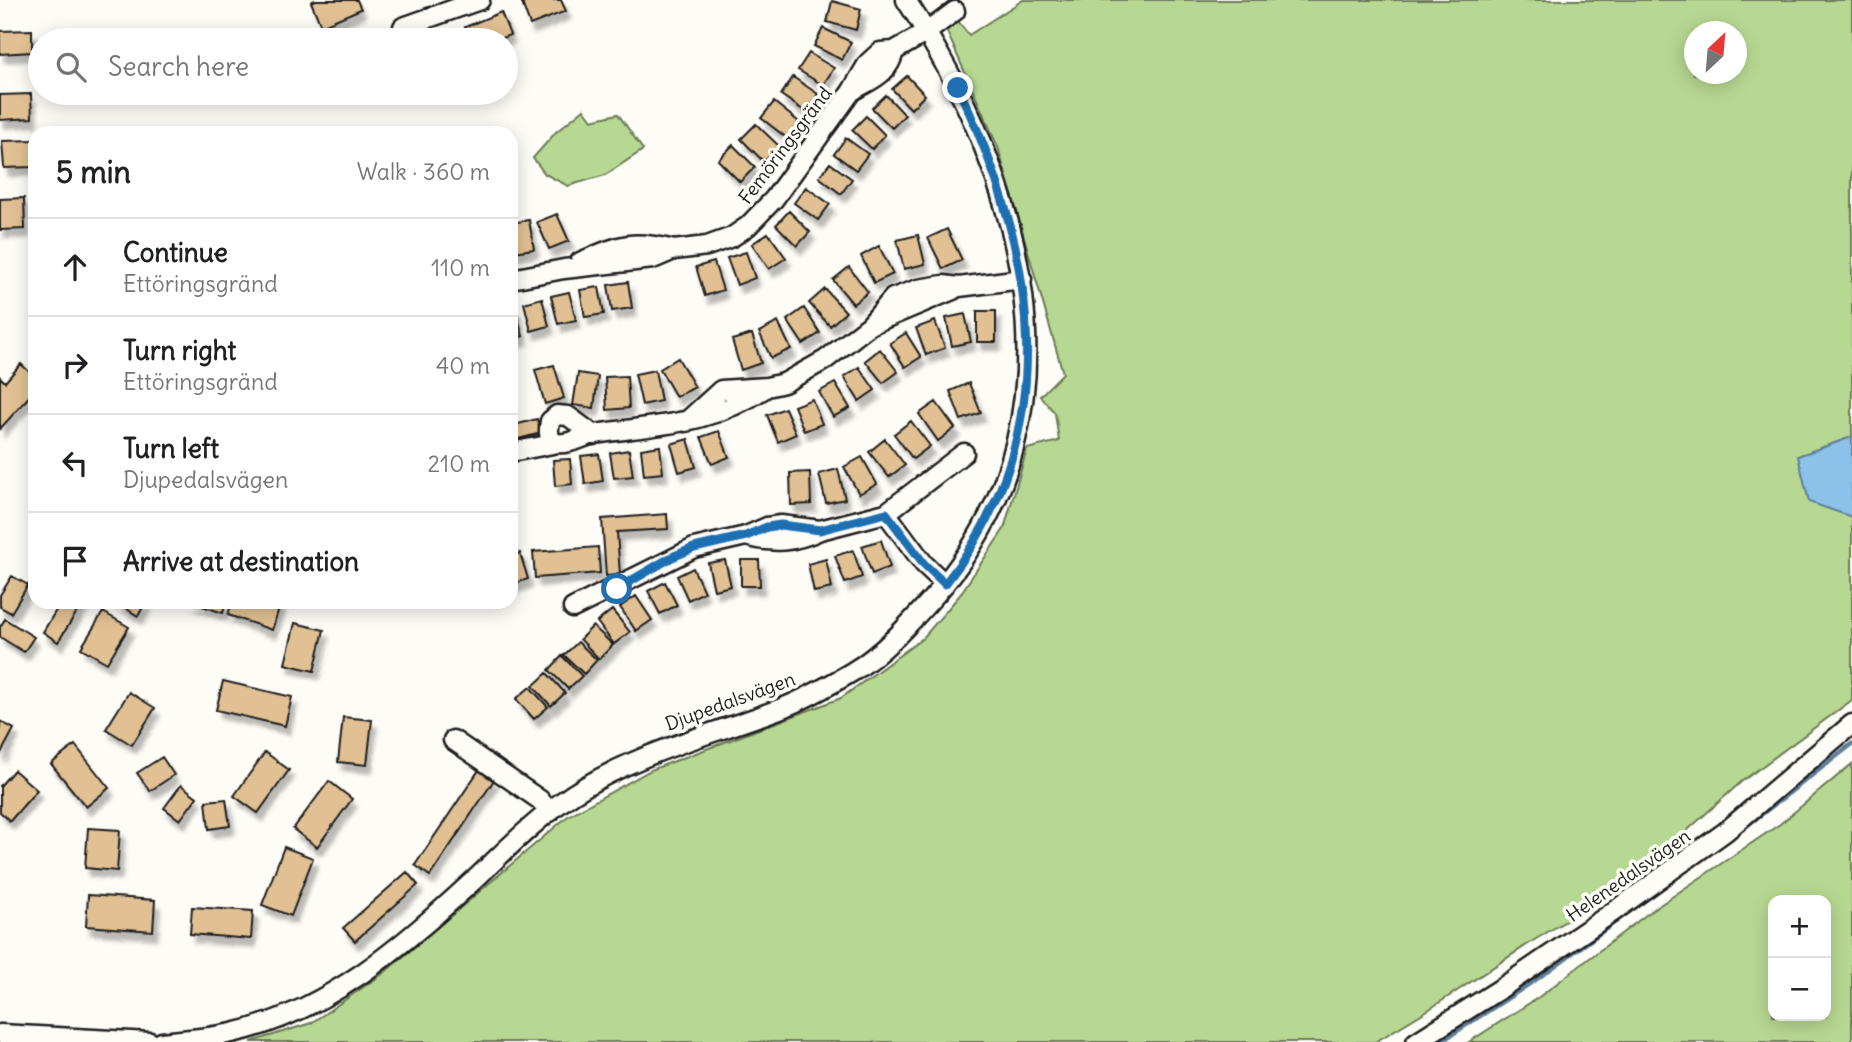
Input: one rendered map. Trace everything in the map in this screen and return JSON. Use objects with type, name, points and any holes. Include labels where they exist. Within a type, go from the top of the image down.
[{"type":"street","points":[[402,27],[480,0]]},
{"type":"street","name":"Djupedalsvägen","points":[[162,1042],[231,1034],[277,1020],[315,1004],[379,963],[550,812],[583,789],[654,752],[786,707],[854,671],[884,648],[961,564],[992,509],[1018,431],[1027,370],[1027,329],[1018,256],[1000,189],[985,148],[958,88],[906,0]]},
{"type":"street","name":"Femöringsgränd","points":[[518,277],[653,259],[674,250],[720,242],[732,237],[748,226],[774,199],[851,92],[878,77],[892,63],[894,51],[927,32],[955,11]]},
{"type":"street","points":[[518,451],[594,435],[686,422],[739,405],[767,387],[784,383],[825,360],[870,325],[959,287],[1022,279]]},
{"type":"street","points":[[558,443],[552,440],[548,432],[550,421],[557,415],[568,416],[594,435]]},
{"type":"street","points":[[573,608],[617,589],[683,552],[721,540],[746,536],[787,542],[820,530],[886,513],[964,453]]},
{"type":"street","points":[[886,513],[924,564],[945,584]]},
{"type":"street","name":"Helenedalsvägen","points":[[1416,1042],[1588,929],[1725,832],[1852,724]]},
{"type":"street","points":[[453,740],[540,800],[550,812]]},
{"type":"street","points":[[0,1034],[150,1042]]},
{"type":"green space","points":[[1023,0],[1852,0],[1852,437],[1798,456],[1852,517],[1852,700],[1741,782],[1630,882],[1375,1042],[251,1042],[311,1023],[384,973],[568,816],[651,770],[841,698],[923,638],[959,596],[1004,529],[1027,449],[1059,441],[1055,413],[1040,396],[1063,373],[998,147],[943,23],[954,16],[969,35]]},
{"type":"green space","points":[[584,109],[592,120],[618,114],[643,150],[605,175],[568,186],[545,174],[533,158],[556,132]]},
{"type":"green space","points":[[1852,764],[1852,1042],[1469,1042],[1539,997],[1651,911],[1780,824]]},
{"type":"water","points":[[1852,437],[1852,517],[1809,502],[1798,456]]},
{"type":"building","points":[[357,0],[361,9],[321,26],[311,2]]},
{"type":"building","points":[[530,0],[561,0],[566,11],[530,25],[522,3]]},
{"type":"building","points":[[832,1],[861,9],[856,30],[827,22]]},
{"type":"building","points":[[501,12],[507,28],[465,28]]},
{"type":"building","points":[[823,28],[851,42],[842,60],[814,46]]},
{"type":"building","points":[[28,30],[28,52],[0,54],[0,31]]},
{"type":"building","points":[[809,53],[834,68],[823,85],[798,70]]},
{"type":"building","points":[[907,76],[925,95],[911,109],[892,89]]},
{"type":"building","points":[[793,77],[818,94],[806,112],[781,95]]},
{"type":"building","points":[[28,94],[32,118],[0,120],[0,95]]},
{"type":"building","points":[[886,95],[905,115],[892,128],[872,108]]},
{"type":"building","points":[[774,102],[799,122],[787,138],[761,118]]},
{"type":"building","points":[[866,116],[885,135],[872,149],[852,130]]},
{"type":"building","points":[[756,124],[779,146],[764,162],[741,139]]},
{"type":"building","points":[[846,138],[868,154],[856,170],[834,154]]},
{"type":"building","points":[[28,140],[28,167],[4,168],[2,141]]},
{"type":"building","points":[[733,145],[755,167],[740,182],[718,160]]},
{"type":"building","points":[[830,163],[852,179],[841,194],[819,177]]},
{"type":"building","points":[[806,187],[830,204],[818,220],[794,203]]},
{"type":"building","points":[[24,198],[25,229],[0,230],[0,199]]},
{"type":"building","points":[[789,211],[810,232],[797,246],[776,225]]},
{"type":"building","points":[[557,214],[569,241],[549,249],[537,222]]},
{"type":"building","points":[[529,220],[534,249],[518,251],[518,222]]},
{"type":"building","points":[[947,229],[962,260],[943,269],[928,238]]},
{"type":"building","points":[[768,233],[786,258],[769,269],[752,244]]},
{"type":"building","points":[[918,235],[925,264],[904,269],[897,240]]},
{"type":"building","points":[[879,246],[893,274],[874,283],[861,256]]},
{"type":"building","points":[[746,252],[755,278],[737,285],[727,258]]},
{"type":"building","points":[[714,262],[723,290],[705,296],[696,267]]},
{"type":"building","points":[[849,267],[868,292],[853,304],[833,280]]},
{"type":"building","points":[[628,282],[632,308],[612,311],[608,285]]},
{"type":"building","points":[[599,287],[604,314],[585,317],[580,290]]},
{"type":"building","points":[[825,289],[846,312],[830,326],[809,303]]},
{"type":"building","points":[[569,292],[576,320],[558,324],[551,296]]},
{"type":"building","points":[[542,298],[549,326],[531,331],[524,303]]},
{"type":"building","points":[[804,308],[820,333],[803,344],[787,320]]},
{"type":"building","points":[[977,311],[996,311],[996,342],[977,342]]},
{"type":"building","points":[[965,314],[971,342],[952,346],[946,318]]},
{"type":"building","points":[[518,318],[523,336],[518,338]]},
{"type":"building","points":[[935,321],[945,348],[926,355],[916,328]]},
{"type":"building","points":[[778,322],[791,349],[771,358],[759,332]]},
{"type":"building","points":[[906,333],[921,357],[905,367],[890,343]]},
{"type":"building","points":[[752,334],[761,363],[741,370],[732,340]]},
{"type":"building","points":[[880,349],[898,372],[883,383],[865,361]]},
{"type":"building","points":[[678,358],[695,387],[676,397],[660,369]]},
{"type":"building","points":[[21,364],[28,370],[28,398],[0,429],[0,377],[5,382]]},
{"type":"building","points":[[554,365],[564,398],[545,404],[535,370]]},
{"type":"building","points":[[859,367],[875,390],[859,401],[844,377]]},
{"type":"building","points":[[655,370],[661,401],[642,405],[635,374]]},
{"type":"building","points":[[578,373],[598,376],[594,408],[573,405]]},
{"type":"building","points":[[627,376],[629,408],[607,410],[605,377]]},
{"type":"building","points":[[835,383],[850,408],[833,417],[819,392]]},
{"type":"building","points":[[969,383],[981,413],[961,420],[950,391]]},
{"type":"building","points":[[812,399],[822,424],[804,431],[794,406]]},
{"type":"building","points":[[936,402],[955,428],[938,441],[919,414]]},
{"type":"building","points":[[785,408],[796,434],[778,442],[767,415]]},
{"type":"building","points":[[537,419],[541,433],[518,439],[518,424]]},
{"type":"building","points":[[911,421],[930,446],[913,459],[894,434]]},
{"type":"building","points":[[719,431],[729,457],[712,464],[701,437]]},
{"type":"building","points":[[688,439],[696,467],[679,472],[671,444]]},
{"type":"building","points":[[885,439],[905,465],[889,477],[869,452]]},
{"type":"building","points":[[660,446],[663,473],[644,475],[641,449]]},
{"type":"building","points":[[629,450],[633,476],[614,478],[610,453]]},
{"type":"building","points":[[599,454],[603,481],[585,484],[581,456]]},
{"type":"building","points":[[862,457],[877,484],[859,494],[844,467]]},
{"type":"building","points":[[570,459],[572,484],[555,486],[553,460]]},
{"type":"building","points":[[838,469],[845,499],[826,503],[819,474]]},
{"type":"building","points":[[810,472],[811,504],[791,505],[790,473]]},
{"type":"building","points":[[667,514],[668,529],[617,532],[620,575],[606,576],[602,519]]},
{"type":"building","points":[[881,540],[890,567],[872,574],[862,546]]},
{"type":"building","points":[[598,547],[600,573],[535,578],[533,552]]},
{"type":"building","points":[[853,550],[862,577],[845,583],[835,556]]},
{"type":"building","points":[[520,553],[528,579],[518,583]]},
{"type":"building","points":[[826,559],[832,588],[814,592],[808,564]]},
{"type":"building","points":[[725,560],[731,586],[714,590],[708,563]]},
{"type":"building","points":[[741,560],[759,560],[760,586],[741,586]]},
{"type":"building","points":[[693,568],[704,592],[688,600],[677,576]]},
{"type":"building","points":[[12,576],[28,585],[11,613],[0,607],[0,595]]},
{"type":"building","points":[[665,582],[677,605],[660,614],[648,591]]},
{"type":"building","points":[[636,596],[652,620],[636,631],[620,607]]},
{"type":"building","points":[[57,609],[79,609],[58,642],[43,632]]},
{"type":"building","points":[[127,609],[142,609],[138,616]]},
{"type":"building","points":[[230,609],[279,609],[272,630],[228,615]]},
{"type":"building","points":[[612,610],[630,632],[614,644],[597,622]]},
{"type":"building","points":[[103,612],[129,627],[107,663],[81,648]]},
{"type":"building","points":[[5,619],[34,637],[24,652],[0,637],[0,627]]},
{"type":"building","points":[[295,623],[324,630],[314,671],[285,664]]},
{"type":"building","points":[[593,626],[613,645],[599,659],[580,639]]},
{"type":"building","points":[[578,642],[597,660],[584,674],[564,655]]},
{"type":"building","points":[[562,656],[582,676],[568,689],[549,670]]},
{"type":"building","points":[[547,673],[565,693],[551,706],[533,686]]},
{"type":"building","points":[[223,681],[292,697],[285,726],[216,710]]},
{"type":"building","points":[[530,687],[548,707],[534,719],[516,699]]},
{"type":"building","points":[[129,692],[155,708],[132,745],[106,729]]},
{"type":"building","points":[[343,717],[372,720],[367,765],[338,762]]},
{"type":"building","points":[[0,721],[14,729],[0,755]]},
{"type":"building","points":[[75,745],[109,788],[86,807],[51,764]]},
{"type":"building","points":[[265,752],[289,770],[258,813],[234,796]]},
{"type":"building","points":[[162,757],[174,775],[150,791],[137,773]]},
{"type":"building","points":[[14,770],[37,790],[10,821],[0,812],[0,786]]},
{"type":"building","points":[[479,770],[494,780],[430,876],[415,865]]},
{"type":"building","points":[[329,781],[352,799],[317,847],[293,829]]},
{"type":"building","points":[[181,785],[197,797],[180,820],[164,808]]},
{"type":"building","points":[[226,799],[230,826],[209,829],[206,801]]},
{"type":"building","points":[[88,828],[120,830],[117,871],[85,868]]},
{"type":"building","points":[[284,847],[313,858],[291,916],[262,905]]},
{"type":"building","points":[[407,872],[418,885],[355,941],[343,928]]},
{"type":"building","points":[[88,895],[155,900],[153,931],[86,926]]},
{"type":"building","points":[[192,907],[253,911],[251,939],[190,934]]},
{"type":"waterway","points":[[1733,836],[1852,744]]},
{"type":"waterway","points":[[1440,1042],[1535,980],[1725,842]]},
{"type":"route","points":[[617,589],[630,579],[672,557],[721,540],[746,536],[767,527],[781,525],[820,530],[886,513],[924,564],[945,584],[961,564],[992,509],[1012,455],[1027,370],[1027,329],[1018,256],[1000,189],[974,120],[958,88]]}]
